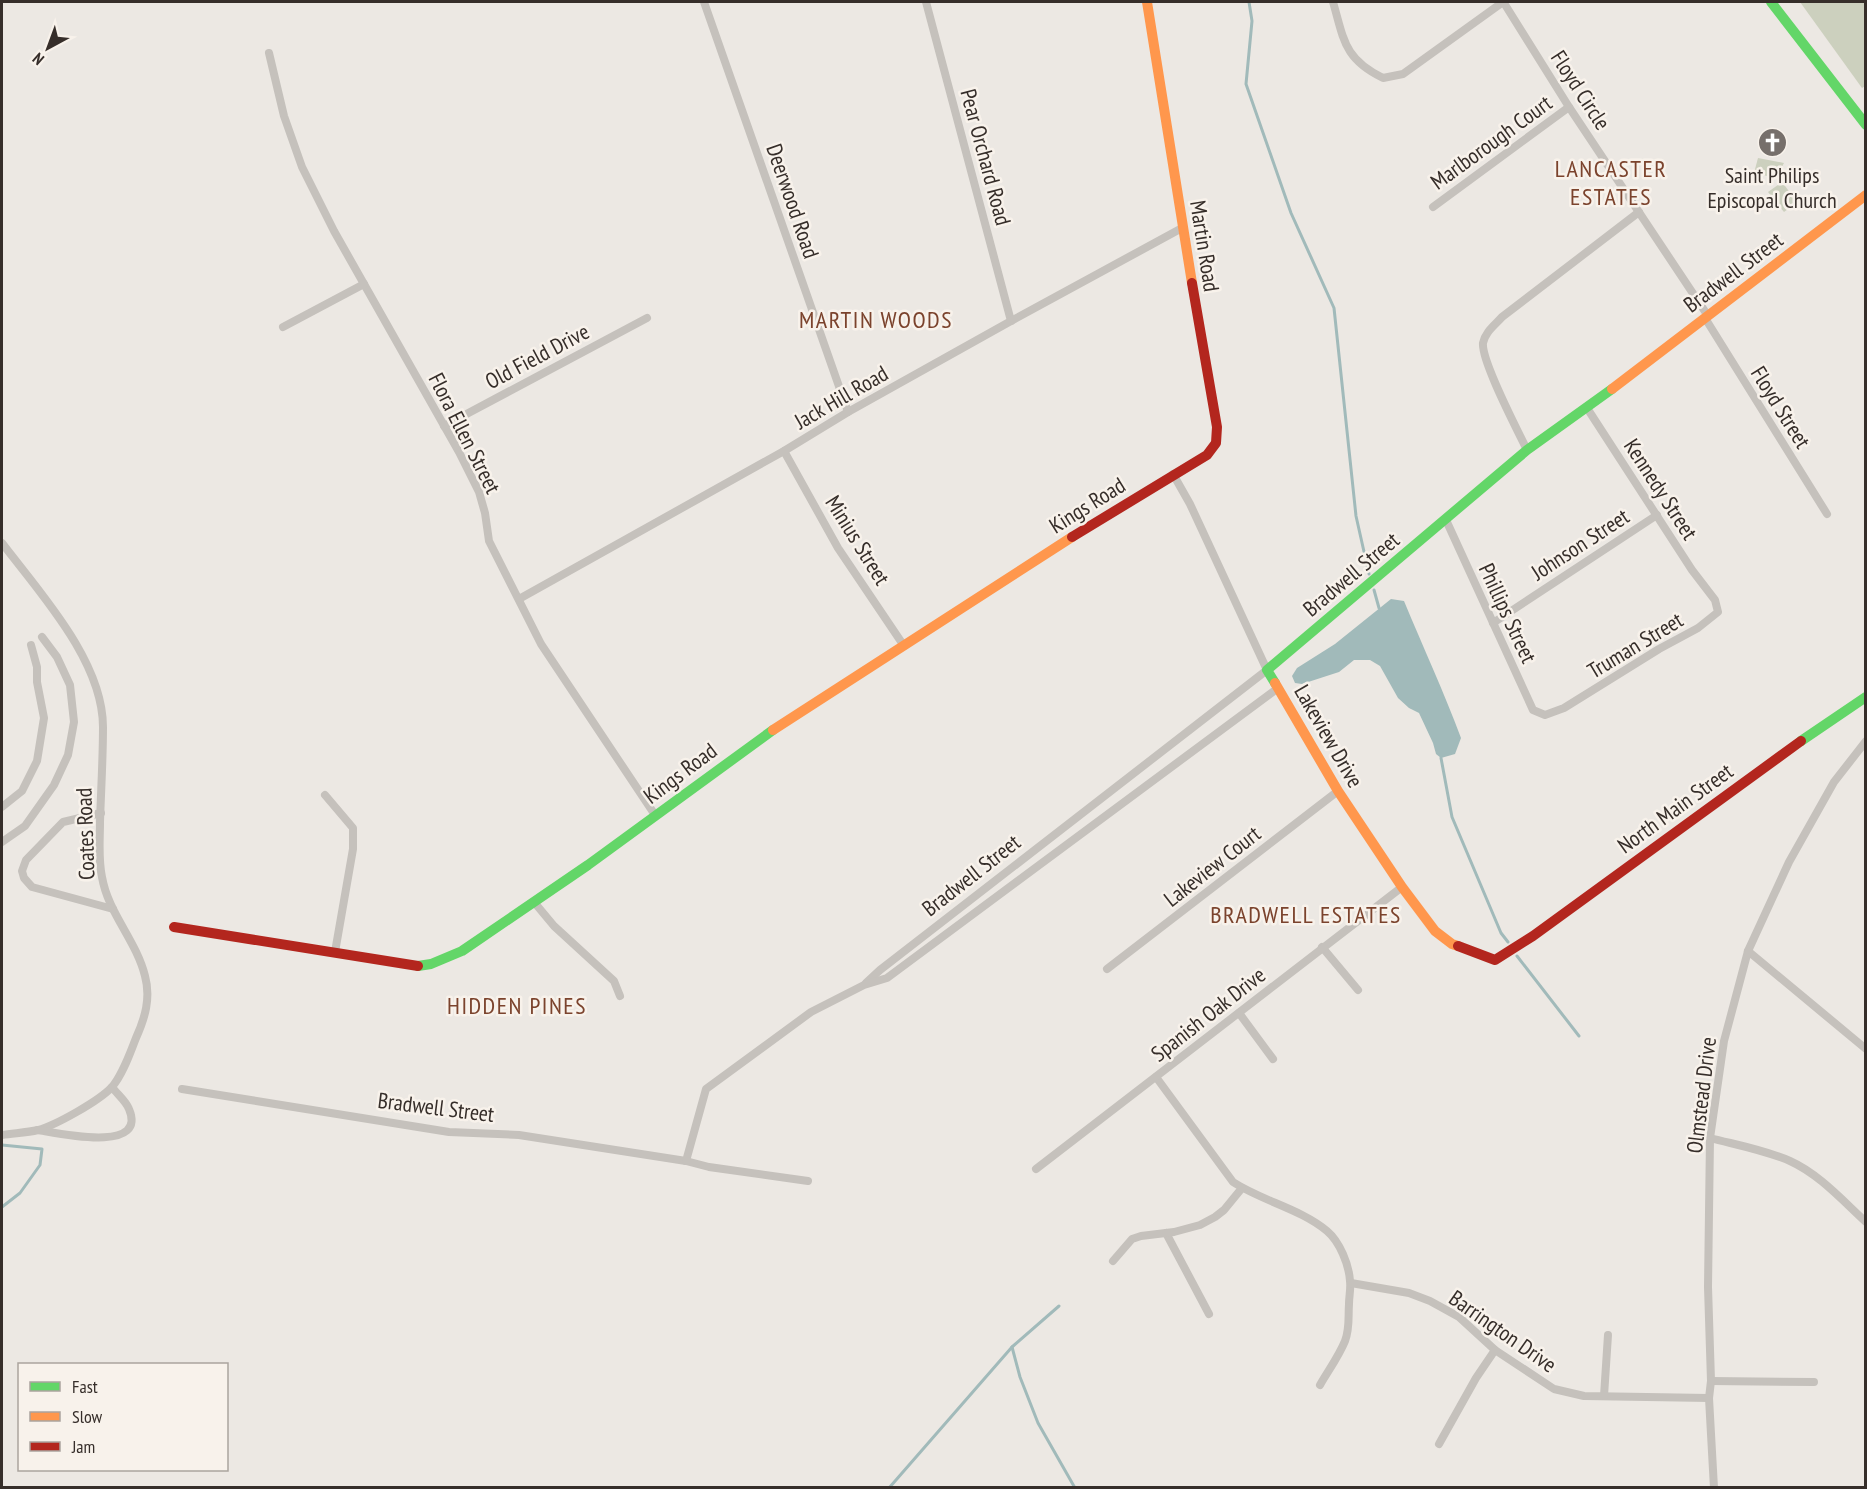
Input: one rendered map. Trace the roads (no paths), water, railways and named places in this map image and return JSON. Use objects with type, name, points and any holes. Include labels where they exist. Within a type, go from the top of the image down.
[{"type":"street","name":"Deerwood Road","points":[[704,2],[848,412]]},
{"type":"street","name":"Pear Orchard Road","points":[[926,2],[1011,321]]},
{"type":"street","name":"Martin Road","points":[[1147,2],[1216,427],[1216,443],[1207,455],[1173,474]]},
{"type":"street","name":"Floyd Circle","points":[[1333,2],[1346,46],[1356,61],[1383,78],[1403,74],[1503,2],[1706,317]]},
{"type":"street","points":[[1771,2],[1866,125]]},
{"type":"street","name":"Flora Ellen Street","points":[[268,53],[284,116],[302,167],[334,231],[479,492],[489,542],[541,644],[655,815]]},
{"type":"street","name":"Marlborough Court","points":[[1433,207],[1569,107]]},
{"type":"street","name":"Bradwell Street","points":[[864,985],[880,970],[1267,669],[1527,450],[1587,408],[1866,195]]},
{"type":"street","points":[[1527,450],[1490,370],[1483,345],[1486,334],[1502,317],[1639,212]]},
{"type":"street","name":"Jack Hill Road","points":[[519,599],[784,452],[848,412],[1182,228]]},
{"type":"street","points":[[283,327],[364,284]]},
{"type":"street","name":"Floyd Street","points":[[1706,317],[1827,514]]},
{"type":"street","name":"Old Field Drive","points":[[444,426],[647,318]]},
{"type":"street","name":"Kennedy Street","points":[[1587,408],[1707,590]]},
{"type":"street","name":"Minius Street","points":[[784,452],[838,548],[904,646]]},
{"type":"street","name":"Kings Road","points":[[174,927],[418,966],[431,964],[462,951],[588,865],[756,741],[1173,474]]},
{"type":"street","name":"Lakeview Drive","points":[[1173,474],[1190,504],[1267,669],[1338,791],[1402,887],[1435,931],[1452,944],[1495,960],[1509,951]]},
{"type":"street","name":"Johnson Street","points":[[1493,623],[1657,515]]},
{"type":"street","name":"Phillips Street","points":[[1446,520],[1533,710],[1545,715]]},
{"type":"street","name":"Coates Road","points":[[2,543],[72,636],[89,667],[100,699],[103,724],[101,876],[108,900],[132,941],[146,977],[148,996],[144,1020],[128,1059],[112,1087],[83,1108],[38,1130],[2,1135]]},
{"type":"street","name":"Truman Street","points":[[1545,715],[1564,708],[1659,649],[1698,628],[1718,612],[1715,600],[1707,590]]},
{"type":"street","points":[[2,843],[25,826],[54,785],[68,755],[74,722],[70,685],[57,657],[42,637]]},
{"type":"street","points":[[2,807],[22,792],[37,761],[44,717],[37,682],[37,668],[30,645]]},
{"type":"street","name":"Bradwell Street","points":[[686,1161],[706,1089],[792,1024],[836,998],[864,985],[887,978],[1278,688]]},
{"type":"street","name":"North Main Street","points":[[1509,951],[1533,936],[1781,755],[1866,697]]},
{"type":"street","name":"Olmstead Drive","points":[[1714,1488],[1709,1398],[1711,1381],[1708,1287],[1710,1138],[1724,1041],[1748,951],[1794,852],[1834,782],[1866,741]]},
{"type":"street","name":"Lakeview Court","points":[[1107,969],[1338,791]]},
{"type":"street","points":[[325,795],[353,828],[353,849],[335,952]]},
{"type":"street","points":[[101,813],[63,822],[26,860],[22,871],[26,883],[32,887],[113,909]]},
{"type":"street","name":"Spanish Oak Drive","points":[[1036,1169],[1402,887]]},
{"type":"street","points":[[534,902],[549,921],[614,981],[620,996]]},
{"type":"street","points":[[1322,947],[1358,990]]},
{"type":"street","points":[[1748,951],[1866,1049]]},
{"type":"street","points":[[1239,1013],[1273,1059]]},
{"type":"street","points":[[1156,1077],[1233,1182],[1302,1216],[1328,1232],[1348,1265],[1351,1283],[1350,1321],[1345,1341],[1320,1385]]},
{"type":"street","points":[[38,1130],[88,1138],[111,1138],[121,1134],[129,1127],[132,1118],[128,1107],[112,1087]]},
{"type":"street","name":"Bradwell Street","points":[[182,1089],[449,1132],[519,1135],[808,1181]]},
{"type":"street","points":[[1710,1138],[1792,1161],[1820,1180],[1866,1222]]},
{"type":"street","points":[[1113,1261],[1132,1239],[1200,1225],[1215,1217],[1224,1210],[1242,1188]]},
{"type":"street","points":[[1166,1233],[1209,1314]]},
{"type":"street","name":"Barrington Drive","points":[[1351,1283],[1408,1293],[1459,1317],[1495,1350],[1554,1389],[1584,1396],[1709,1398]]},
{"type":"street","points":[[1604,1396],[1608,1335]]},
{"type":"street","points":[[1439,1444],[1476,1378],[1495,1350]]},
{"type":"street","points":[[1711,1381],[1814,1382]]},
{"type":"water","points":[[1391,599],[1404,601],[1448,704],[1461,738],[1455,754],[1441,758],[1436,754],[1419,713],[1398,698],[1380,666],[1370,660],[1354,660],[1339,672],[1302,684],[1295,683],[1292,676],[1297,668],[1335,644]]},
{"type":"waterway","points":[[1249,2],[1252,21],[1246,84],[1291,213],[1334,308],[1356,516],[1369,574]]},
{"type":"waterway","points":[[1374,590],[1379,608]]},
{"type":"waterway","points":[[1441,758],[1452,817],[1501,933],[1508,942]]},
{"type":"waterway","points":[[1517,956],[1579,1036]]},
{"type":"waterway","points":[[2,1145],[42,1149],[40,1165],[20,1193],[2,1207]]},
{"type":"waterway","points":[[889,1488],[1012,1347],[1059,1306]]},
{"type":"waterway","points":[[1012,1347],[1020,1377],[1038,1423],[1075,1488]]},
{"type":"place","name":"Saint Philips Episcopal Church","points":[[1772,143]]},
{"type":"district","name":"LANCASTER ESTATES","points":[[1611,183]]},
{"type":"district","name":"MARTIN WOODS","points":[[876,320]]},
{"type":"district","name":"BRADWELL ESTATES","points":[[1306,915]]},
{"type":"district","name":"HIDDEN PINES","points":[[517,1006]]}]
